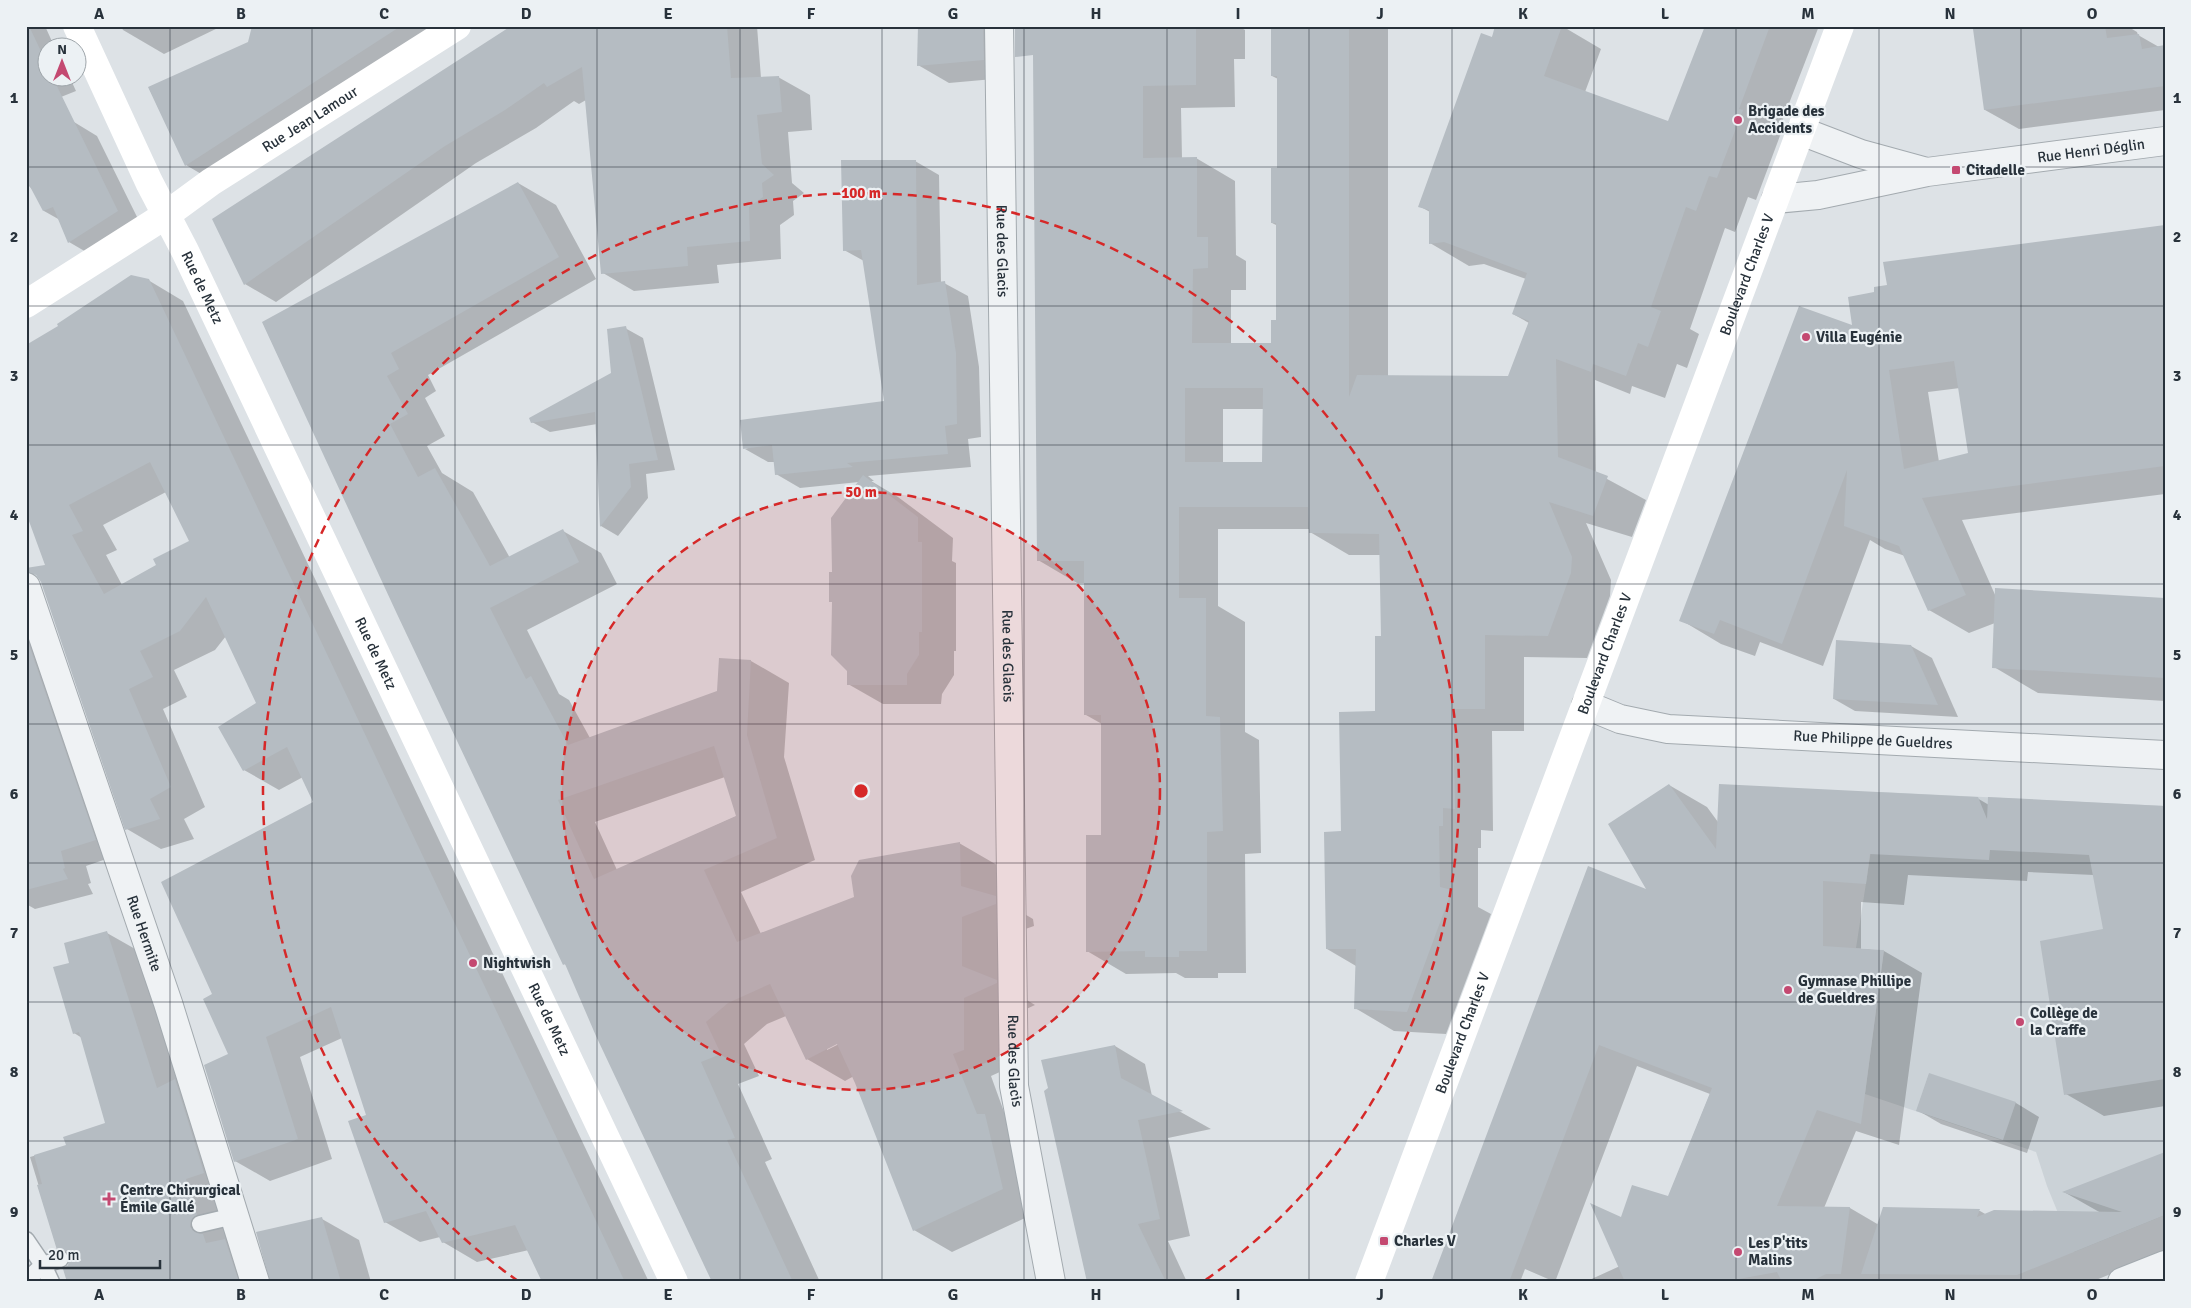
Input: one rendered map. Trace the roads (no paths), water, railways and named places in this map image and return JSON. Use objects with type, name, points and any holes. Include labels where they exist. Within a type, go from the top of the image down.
[{"type":"street","name":"Rue de Metz","points":[[77,26],[166,215],[190,260],[674,1282]]},
{"type":"street","name":"Rue Jean Lamour","points":[[26,304],[166,215],[211,182],[457,26]]},
{"type":"street","name":"Rue des Glacis","points":[[999,26],[1014,1086],[1051,1282]]},
{"type":"street","name":"Boulevard Charles V","points":[[1369,1282],[1840,26]]},
{"type":"street","name":"Rue Henri Déglin","points":[[1801,131],[1861,154],[1927,172]]},
{"type":"street","name":"Rue Henri Déglin","points":[[1776,199],[1818,195],[1927,172],[2165,142]]},
{"type":"street","name":"Rue Hermite","points":[[26,587],[168,1003],[255,1282]]},
{"type":"street","name":"Rue Philippe de Gueldres","points":[[1586,705],[1620,719],[1668,729],[2165,755]]},
{"type":"street","points":[[2122,1282],[2165,1265]]},
{"type":"lane","points":[[200,1224],[234,1216]]},
{"type":"lane","points":[[26,1240],[43,1265],[51,1282]]},
{"type":"lane","points":[[26,1264],[61,1264]]},
{"type":"lane","points":[[26,1281],[43,1265]]},
{"type":"place","name":"Brigade des Accidents","points":[[1738,120]]},
{"type":"place","name":"Citadelle","points":[[1956,170]]},
{"type":"place","name":"Villa Eugénie","points":[[1806,337]]},
{"type":"place","name":"Nightwish","points":[[473,963]]},
{"type":"place","name":"Gymnase Phillipe de Gueldres","points":[[1788,990]]},
{"type":"place","name":"Collège de la Craffe","points":[[2020,1022]]},
{"type":"place","name":"Centre Chirurgical Émile Gallé","points":[[109,1199]]},
{"type":"place","name":"Charles V","points":[[1384,1241]]},
{"type":"place","name":"Les P'tits Malins","points":[[1738,1252]]}]
